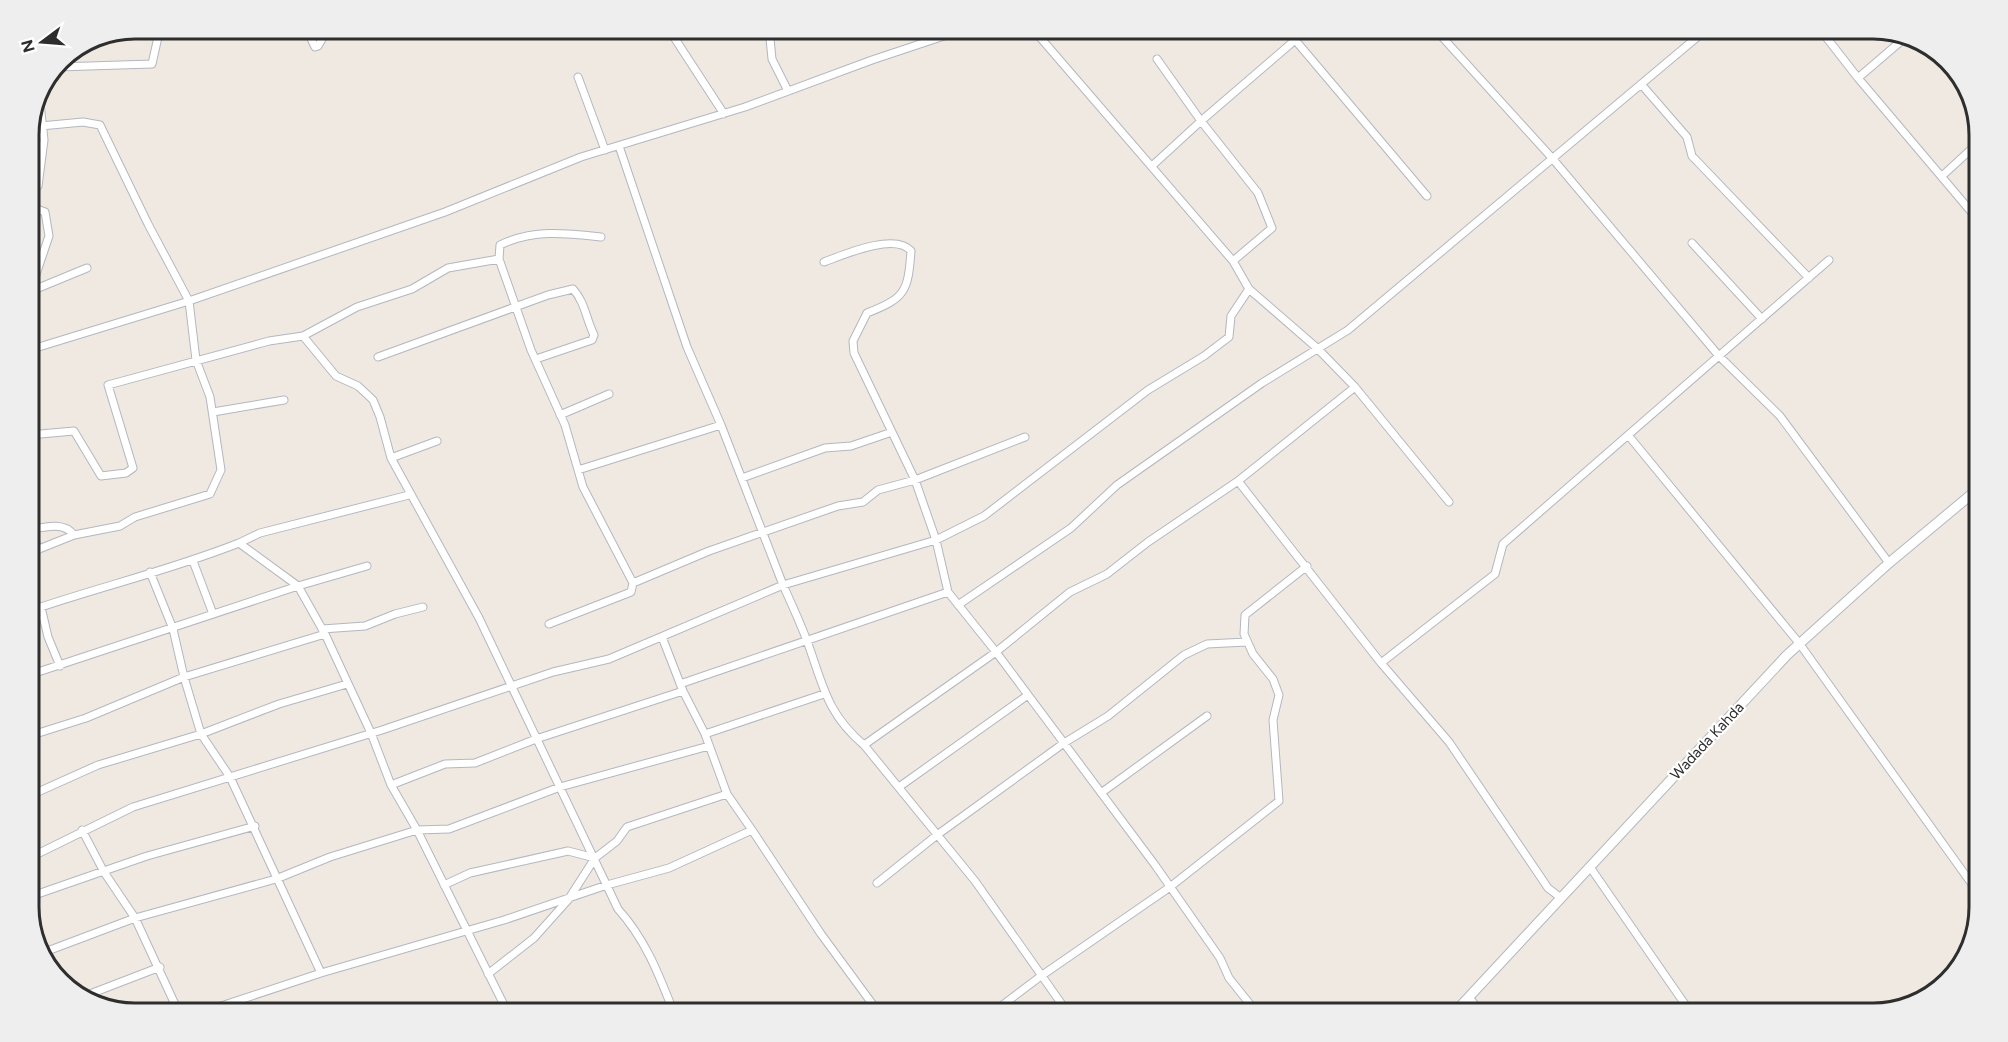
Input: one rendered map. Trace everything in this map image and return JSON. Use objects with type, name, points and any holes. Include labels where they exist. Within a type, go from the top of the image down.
[{"type":"main road","name":"Wadada Kahda","points":[[1464,1003],[1799,644],[1889,563],[1969,496]]},
{"type":"street","points":[[72,67],[152,64],[158,39]]},
{"type":"street","points":[[312,39],[315,46],[318,46],[322,39]]},
{"type":"street","points":[[675,39],[724,114]]},
{"type":"street","points":[[770,39],[772,59],[788,91]]},
{"type":"street","points":[[39,347],[189,302],[445,212],[581,157],[724,114],[937,39]]},
{"type":"street","points":[[1042,39],[1153,165],[1233,261],[1249,289],[1317,348],[1355,387],[1449,502]]},
{"type":"street","points":[[1444,39],[1552,158],[1719,356],[1780,416],[1889,563]]},
{"type":"street","points":[[958,605],[1071,528],[1117,485],[1262,383],[1348,330],[1695,39]]},
{"type":"street","points":[[1828,39],[1858,78],[1969,209]]},
{"type":"street","points":[[1153,165],[1294,40],[1427,196]]},
{"type":"street","points":[[1858,78],[1899,42]]},
{"type":"street","points":[[1157,59],[1201,121],[1258,194],[1272,228],[1233,261]]},
{"type":"street","points":[[578,77],[605,150]]},
{"type":"street","points":[[1641,84],[1687,137],[1692,156],[1809,278]]},
{"type":"street","points":[[39,174],[43,126],[42,115]]},
{"type":"street","points":[[39,126],[83,122],[100,125],[189,302],[196,360],[210,397],[221,470],[210,494],[135,517],[120,526],[74,535],[39,550]]},
{"type":"street","points":[[618,146],[687,347],[721,425],[783,585],[807,640],[824,694],[850,733],[864,745],[975,881],[1060,1003]]},
{"type":"street","points":[[1942,176],[1969,151]]},
{"type":"street","points":[[39,210],[45,212],[49,236],[39,262]]},
{"type":"street","points":[[549,624],[631,592],[633,583],[583,487],[560,415],[536,359],[499,259],[500,245],[519,236],[556,232],[601,237]]},
{"type":"street","points":[[1692,243],[1762,319]]},
{"type":"street","points":[[824,262],[862,247],[898,244],[906,246],[910,251],[908,284],[891,304],[867,313],[853,341],[854,353],[915,480],[936,540],[948,592],[996,652],[1170,887],[1220,958],[1229,978],[1248,1003]]},
{"type":"street","points":[[39,434],[74,431],[101,476],[126,473],[133,468],[108,386],[269,341],[303,336],[357,307],[412,289],[448,268],[499,259]]},
{"type":"street","points":[[1381,663],[1495,574],[1503,544],[1829,260]]},
{"type":"street","points":[[39,289],[87,268]]},
{"type":"street","points":[[378,357],[517,306],[573,289],[583,300],[585,316],[594,335],[592,340],[536,359]]},
{"type":"street","points":[[39,853],[133,807],[371,733],[553,672],[609,659],[783,585],[936,540],[984,516],[1148,390],[1204,356],[1229,337],[1231,316],[1249,289]]},
{"type":"street","points":[[303,336],[336,376],[358,386],[372,400],[380,417],[391,458],[409,495],[478,618],[618,909],[636,929],[651,954],[670,1003]]},
{"type":"street","points":[[864,745],[996,652],[1070,592],[1107,574],[1148,542],[1238,481],[1355,387]]},
{"type":"street","points":[[560,415],[609,394]]},
{"type":"street","points":[[213,412],[284,400]]},
{"type":"street","points":[[578,470],[721,425]]},
{"type":"street","points":[[742,478],[825,448],[851,446],[892,432]]},
{"type":"street","points":[[1628,435],[1799,644],[1969,879]]},
{"type":"street","points":[[633,583],[709,551],[764,534],[838,506],[863,502],[878,490],[915,480],[1025,437]]},
{"type":"street","points":[[391,458],[437,441]]},
{"type":"street","points":[[1238,481],[1381,663],[1449,742],[1548,888],[1561,898]]},
{"type":"street","points":[[60,666],[48,637],[41,607],[150,572],[193,561],[260,533],[409,495]]},
{"type":"street","points":[[39,529],[60,526],[70,529],[74,535]]},
{"type":"street","points":[[239,543],[298,586],[324,632],[371,733],[391,785],[417,831],[502,1003]]},
{"type":"street","points":[[193,561],[213,614]]},
{"type":"street","points":[[39,672],[298,586],[367,566]]},
{"type":"street","points":[[1006,1003],[1041,976],[1170,887],[1279,801],[1273,720],[1279,695],[1274,679],[1253,654],[1247,642],[1244,634],[1245,615],[1307,566]]},
{"type":"street","points":[[150,572],[173,628],[184,677],[201,734],[230,777],[255,826],[276,879],[321,973]]},
{"type":"street","points":[[391,785],[444,764],[475,763],[807,640],[948,592]]},
{"type":"street","points":[[39,733],[86,718],[184,677],[324,632],[365,626],[395,614],[423,607]]},
{"type":"street","points":[[662,637],[681,688],[705,734],[727,794],[821,934],[871,1003]]},
{"type":"street","points":[[877,883],[938,835],[1064,743],[1108,716],[1184,655],[1207,644],[1247,642]]},
{"type":"street","points":[[39,792],[98,765],[201,734],[279,704],[347,684]]},
{"type":"street","points":[[705,734],[824,694]]},
{"type":"street","points":[[899,787],[1028,695]]},
{"type":"street","points":[[1101,793],[1207,716]]},
{"type":"street","points":[[50,950],[135,918],[276,879],[330,857],[417,831],[450,828],[560,787],[709,746]]},
{"type":"street","points":[[488,974],[534,938],[568,900],[595,858],[617,841],[627,827],[727,794]]},
{"type":"street","points":[[39,894],[147,856],[255,826]]},
{"type":"street","points":[[82,830],[104,872],[135,918],[160,967],[175,1003]]},
{"type":"street","points":[[232,1003],[321,973],[669,868],[752,830]]},
{"type":"street","points":[[444,885],[470,873],[568,851],[595,858]]},
{"type":"street","points":[[1590,867],[1683,1003]]},
{"type":"street","points":[[93,993],[160,967]]},
{"type":"street","points":[[1469,997],[1473,1003]]}]
